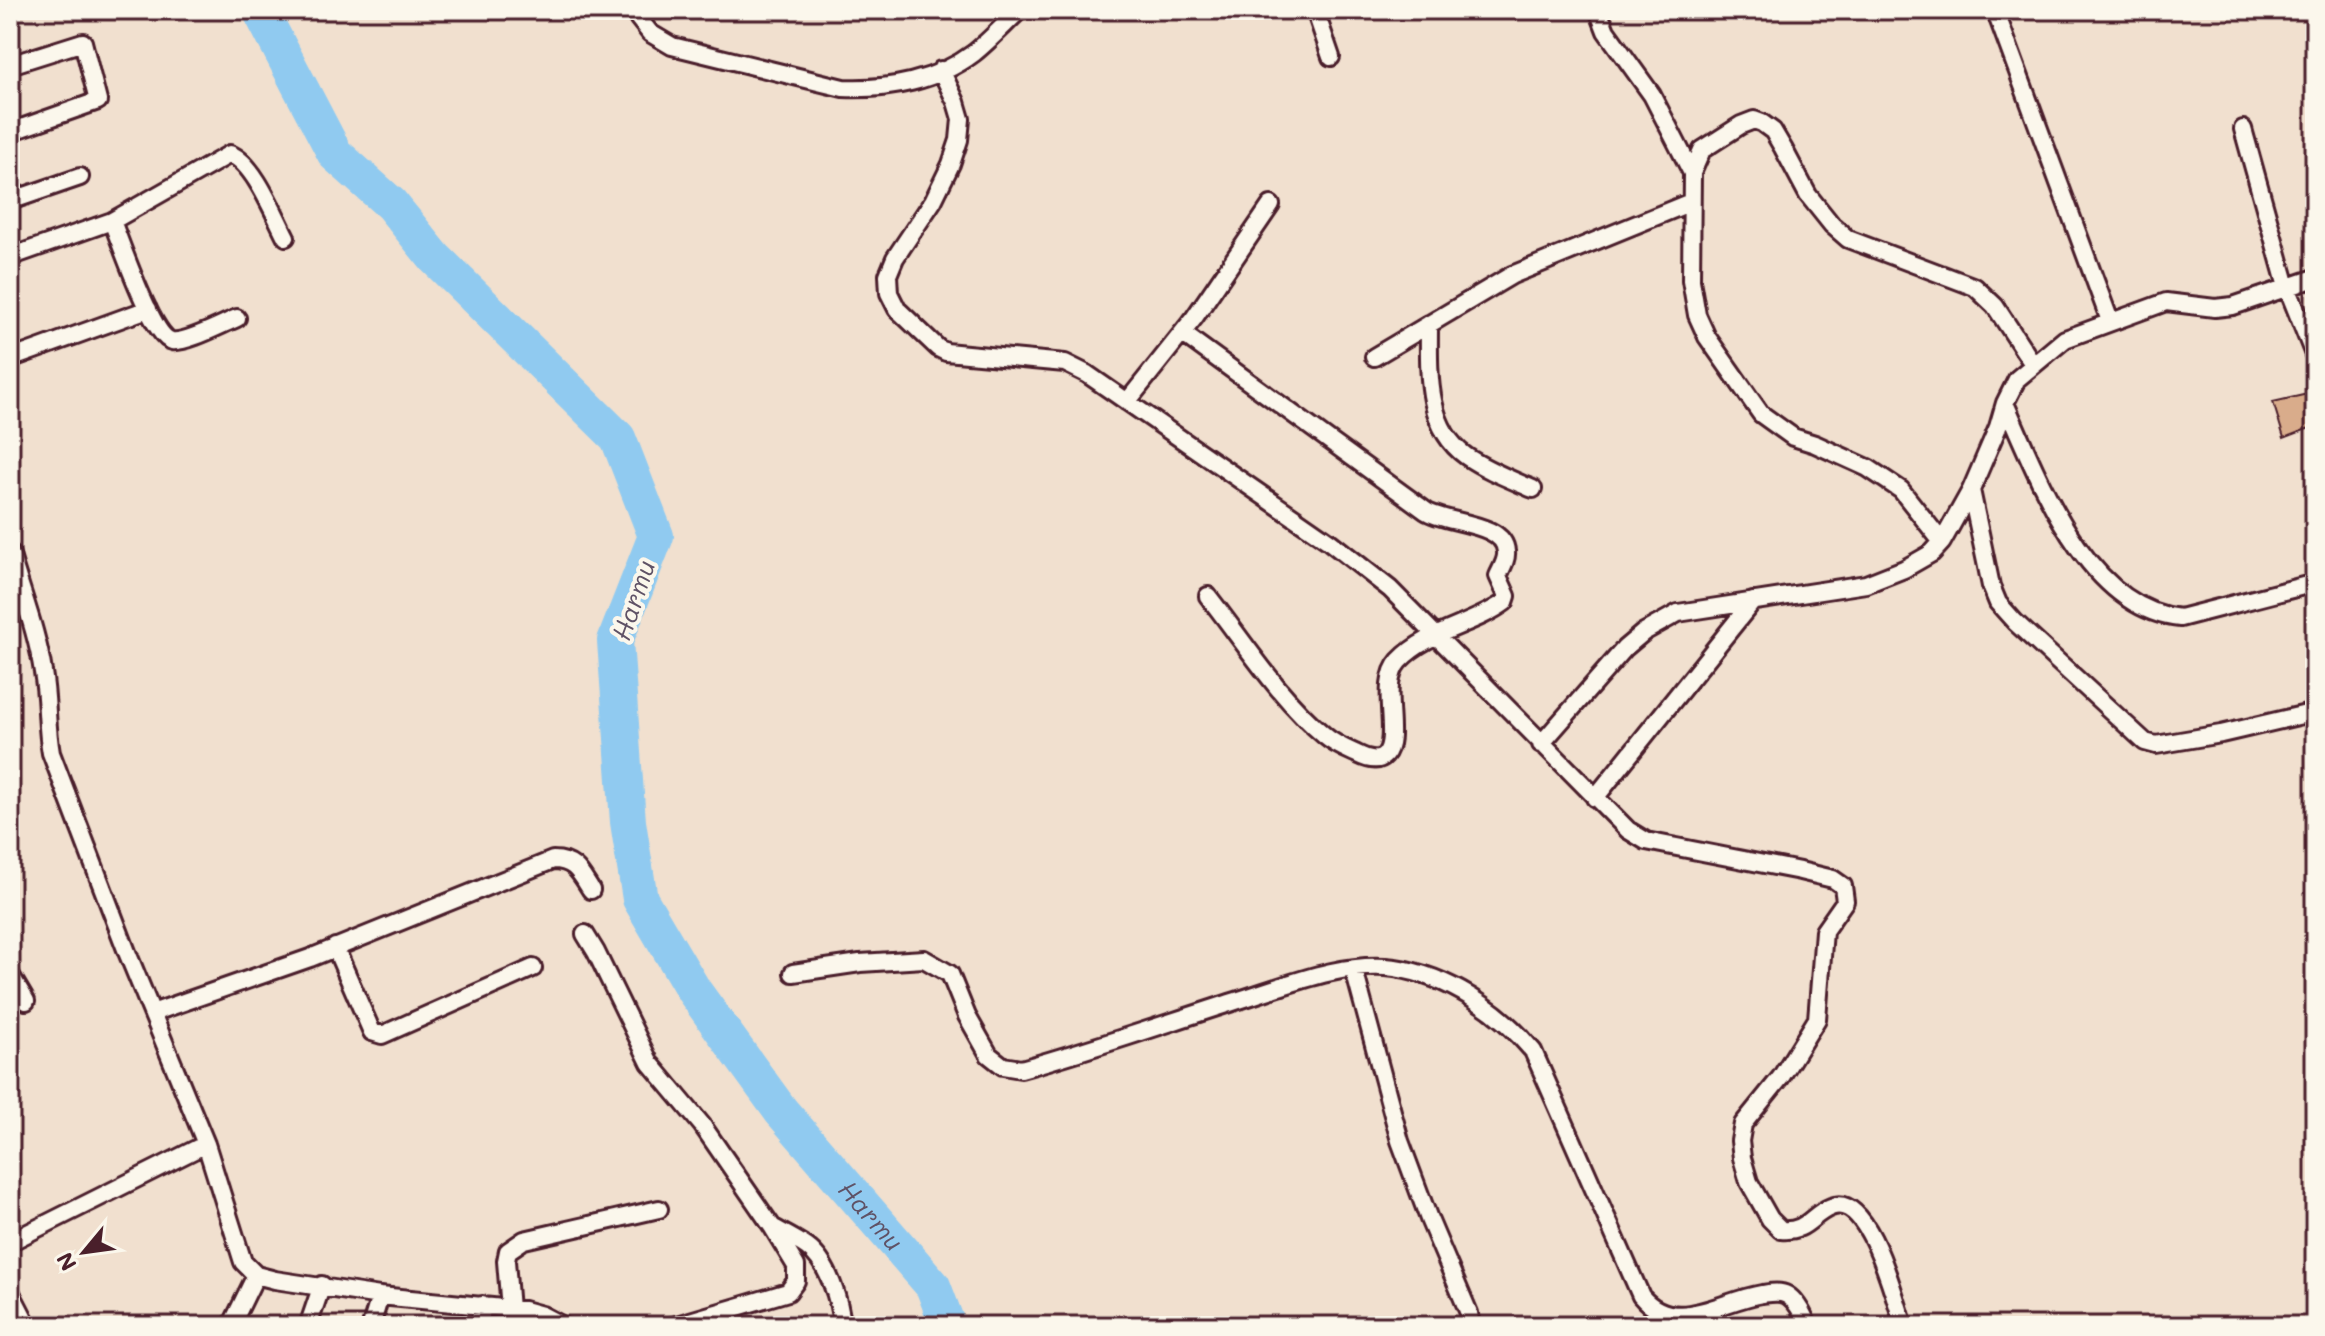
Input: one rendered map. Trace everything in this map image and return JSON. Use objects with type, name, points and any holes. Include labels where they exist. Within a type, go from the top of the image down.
[{"type":"street","points":[[632,10],[650,33],[672,46],[843,88],[891,87],[920,80],[972,54],[1020,10]]},
{"type":"street","points":[[1315,10],[1331,57]]},
{"type":"street","points":[[1598,10],[1606,31],[1652,95],[1692,173]]},
{"type":"street","points":[[1995,10],[2110,321]]},
{"type":"street","points":[[10,65],[83,42],[98,101],[10,132]]},
{"type":"street","points":[[941,70],[961,119],[959,140],[933,201],[895,258],[888,275],[889,293],[897,309],[938,348],[946,352],[1065,363],[1087,374],[1330,542],[1390,589],[1595,798],[1628,830],[1646,841],[1800,871],[1833,879],[1843,886],[1845,901],[1824,931],[1821,946],[1817,1019],[1781,1077],[1743,1124],[1740,1141],[1742,1158],[1756,1194],[1770,1219],[1781,1230],[1799,1229],[1834,1206],[1845,1205],[1858,1214],[1875,1244],[1904,1326]]},
{"type":"street","points":[[1942,542],[1901,490],[1868,468],[1793,437],[1761,414],[1707,337],[1697,315],[1691,280],[1692,173],[1702,150],[1741,125],[1754,120],[1762,123],[1773,131],[1808,195],[1832,225],[1848,239],[1873,250],[1975,287],[1995,306],[2033,364]]},
{"type":"street","points":[[2243,129],[2287,287],[2315,357]]},
{"type":"street","points":[[10,257],[112,221],[230,154],[240,158],[249,168],[286,237]]},
{"type":"street","points":[[10,201],[80,177]]},
{"type":"street","points":[[1374,357],[1512,275],[1691,202]]},
{"type":"street","points":[[1127,402],[1182,333],[1271,205]]},
{"type":"street","points":[[112,221],[161,335],[172,341],[189,338],[237,318]]},
{"type":"street","points":[[1541,744],[1625,648],[1644,632],[1678,613],[1875,581],[1932,553],[1942,542],[1971,490],[2017,379],[2065,339],[2166,302],[2215,308],[2233,306],[2315,278]]},
{"type":"street","points":[[10,359],[148,309]]},
{"type":"street","points":[[1429,324],[1429,362],[1436,414],[1446,435],[1465,455],[1485,468],[1533,489]]},
{"type":"street","points":[[1182,333],[1426,511],[1446,521],[1482,527],[1500,538],[1507,555],[1498,576],[1507,596],[1505,602],[1437,637],[1401,658],[1395,666],[1388,704],[1390,747],[1382,757],[1367,759],[1327,739],[1296,709],[1208,596]]},
{"type":"street","points":[[2005,403],[2037,475],[2065,525],[2094,568],[2113,589],[2134,602],[2165,616],[2180,618],[2315,583]]},
{"type":"street","points":[[1971,490],[1991,586],[1998,603],[2145,742],[2156,745],[2221,734],[2315,712]]},
{"type":"street","points":[[10,552],[44,674],[46,726],[51,753],[206,1144],[243,1262],[256,1275],[380,1296],[510,1309],[542,1315],[563,1326]]},
{"type":"street","points":[[1595,798],[1753,601]]},
{"type":"street","points":[[152,1013],[335,947],[553,860],[574,865],[591,890]]},
{"type":"street","points":[[585,934],[650,1063],[702,1125],[773,1228],[798,1274],[794,1287],[788,1292],[701,1322],[673,1326]]},
{"type":"street","points":[[335,947],[372,1032],[377,1035],[533,968]]},
{"type":"street","points":[[793,973],[860,963],[924,959],[934,962],[950,974],[967,1016],[989,1055],[1003,1066],[1021,1069],[1331,971],[1392,968],[1427,975],[1481,1003],[1515,1029],[1533,1051],[1641,1296],[1653,1309],[1668,1317],[1687,1316],[1751,1296],[1781,1293],[1796,1303],[1808,1326]]},
{"type":"street","points":[[1354,970],[1400,1141],[1469,1313],[1471,1326]]},
{"type":"street","points":[[10,974],[26,1001]]},
{"type":"street","points":[[10,1242],[206,1144]]},
{"type":"street","points":[[510,1309],[506,1261],[512,1247],[524,1240],[659,1209]]},
{"type":"street","points":[[773,1228],[815,1254],[832,1285],[842,1326]]},
{"type":"street","points":[[231,1326],[256,1275]]},
{"type":"street","points":[[308,1326],[322,1285]]},
{"type":"street","points":[[10,1291],[28,1326]]},
{"type":"street","points":[[371,1326],[380,1296]]},
{"type":"street","points":[[480,1326],[482,1305]]},
{"type":"building","points":[[2312,393],[2315,426],[2284,438],[2273,402]]},
{"type":"waterway","name":"Harmu","points":[[260,10],[335,154],[391,204],[435,258],[618,438],[656,536],[615,641],[628,822],[640,899],[694,991],[781,1111],[933,1286],[948,1326]]}]
